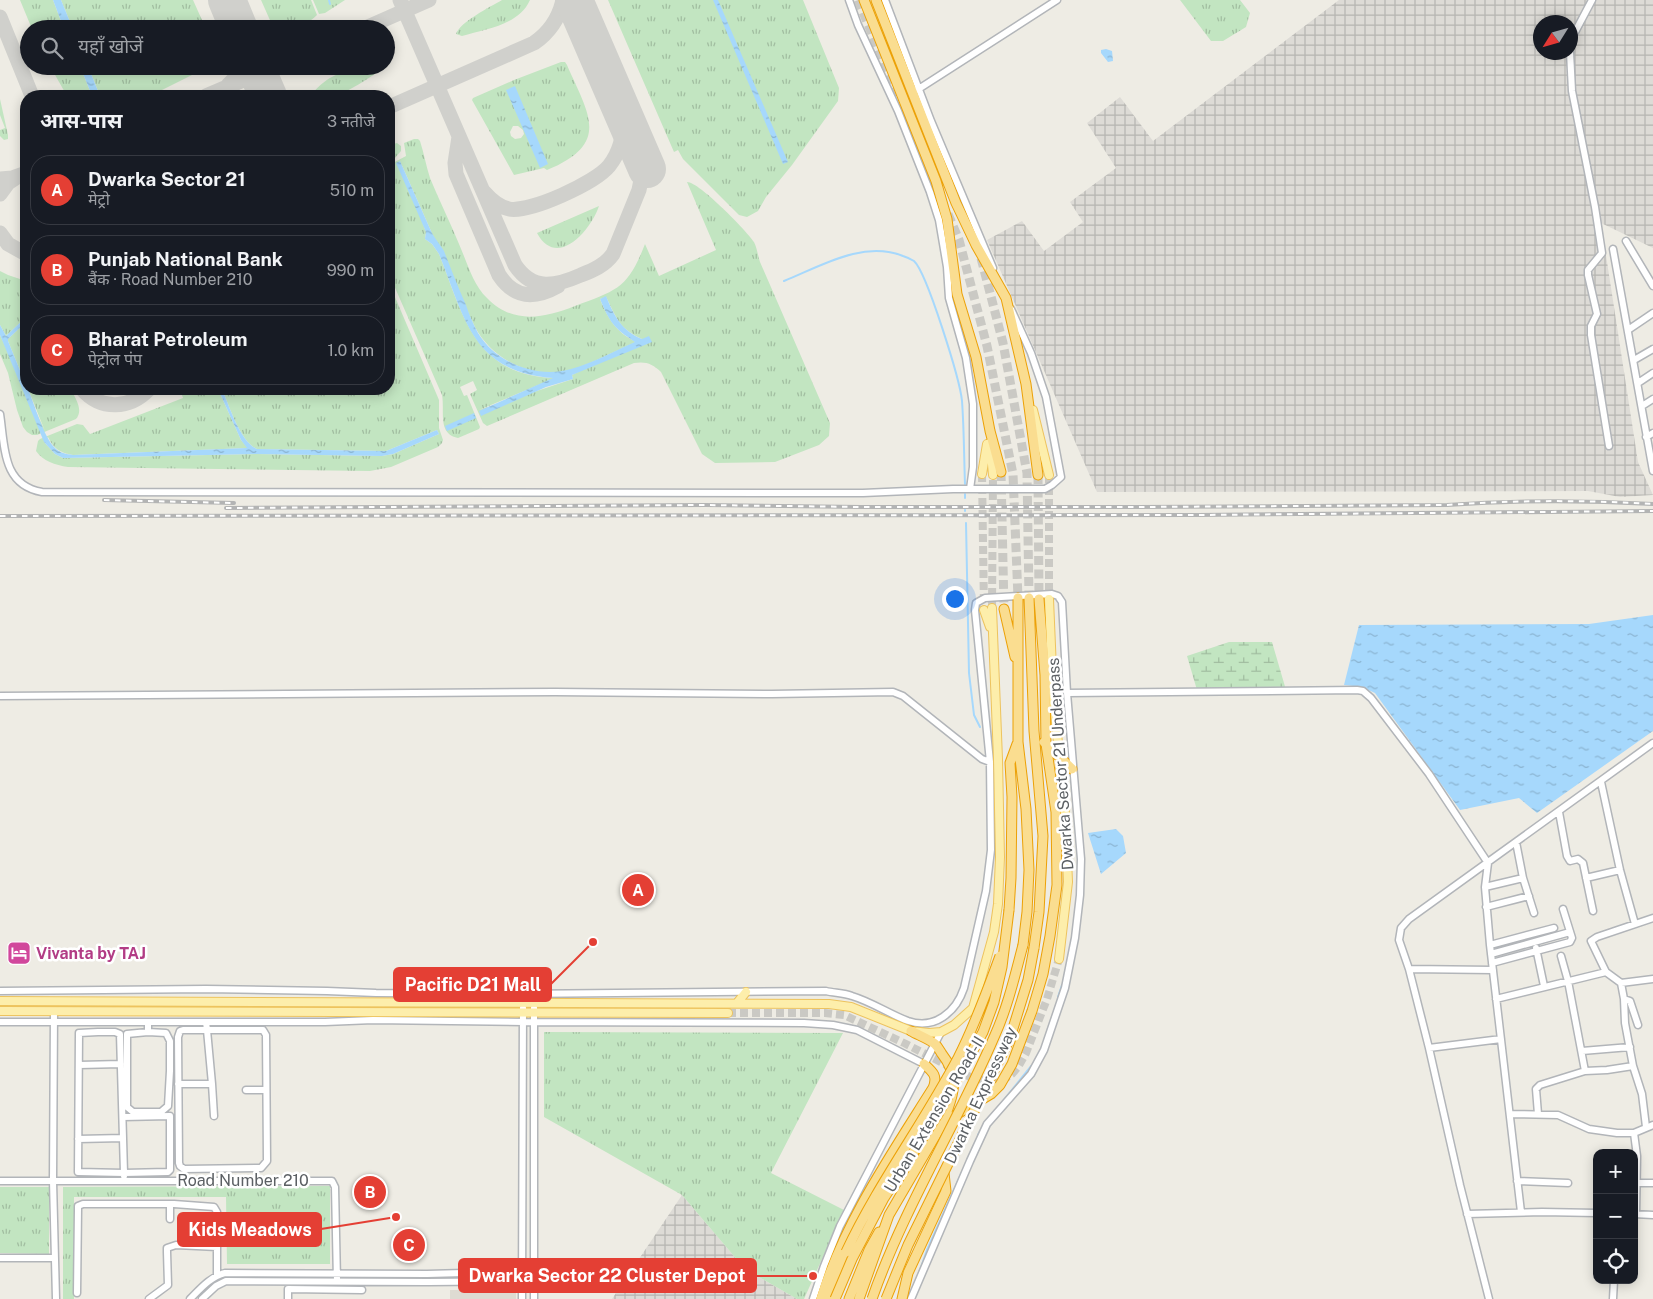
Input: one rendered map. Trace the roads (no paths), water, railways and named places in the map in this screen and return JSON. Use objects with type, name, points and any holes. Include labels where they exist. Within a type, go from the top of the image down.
[{"type":"highway","points":[[864,0],[944,205],[957,294],[976,357],[997,474]]},
{"type":"highway","points":[[876,0],[915,90],[956,203],[976,245],[1006,298],[1026,384],[1038,474]]},
{"type":"highway","points":[[1018,598],[1018,742]]},
{"type":"highway","name":"Dwarka Expressway","points":[[886,1299],[908,1245],[1010,1038],[1028,980],[1040,912],[1043,836],[1034,731],[1029,598]]},
{"type":"highway","points":[[941,1126],[991,1094],[1000,1085],[1012,1064],[1032,1011],[1043,974],[1057,885],[1056,812],[1046,744],[1045,675],[1039,599]]},
{"type":"highway","points":[[1004,609],[1018,672]]},
{"type":"highway","points":[[1033,672],[1045,675]]},
{"type":"highway","points":[[1034,731],[1072,769]]},
{"type":"highway","name":"Dwarka Expressway","points":[[872,1299],[895,1239],[996,1035],[1023,945],[1029,870],[1026,810],[1018,742]]},
{"type":"highway","name":"Urban Extension Road-II","points":[[836,1299],[852,1259],[880,1206],[952,1093],[992,1010],[1002,967],[1005,941],[1012,833],[1010,763],[1018,742]]},
{"type":"highway","points":[[828,1299],[846,1252],[876,1194],[973,1027],[1005,941]]},
{"type":"highway","points":[[859,1299],[889,1215],[941,1126],[952,1093],[954,1082],[949,1062],[935,1044],[911,1031]]},
{"type":"highway","points":[[821,1299],[851,1227],[902,1138],[937,1087],[934,1073],[924,1064]]},
{"type":"highway","points":[[937,1087],[952,1093]]},
{"type":"highway","points":[[902,1299],[908,1273],[946,1191],[944,1173]]},
{"type":"highway","name":"Urban Extension Road-II","points":[[849,1299],[869,1250],[889,1215]]},
{"type":"main road","points":[[1026,384],[1049,475]]},
{"type":"main road","points":[[982,474],[990,431]]},
{"type":"main road","name":"Dwarka Sector 21 Underpass","points":[[1049,599],[1053,693],[1065,813],[1068,882],[1059,959]]},
{"type":"main road","points":[[0,1001],[828,1004],[851,1007],[911,1031],[942,1032],[962,1020],[973,1008],[994,932],[998,904],[1000,857],[998,749],[993,636],[988,609]]},
{"type":"main road","points":[[737,1003],[746,992]]},
{"type":"main road","points":[[0,1011],[728,1013]]},
{"type":"street","points":[[849,0],[858,25],[898,111],[930,192],[938,220],[947,266],[949,298],[966,358],[973,404],[973,467],[970,489]]},
{"type":"street","points":[[886,0],[915,90],[1057,0]]},
{"type":"street","points":[[1578,26],[1592,0]]},
{"type":"street","points":[[1570,60],[1572,91],[1595,207],[1602,254],[1590,266],[1588,275],[1597,314],[1591,326],[1591,335],[1609,446]]},
{"type":"street","points":[[1626,241],[1653,286]]},
{"type":"street","points":[[1613,249],[1653,468]]},
{"type":"street","points":[[0,414],[8,460],[13,476],[23,486],[42,492],[863,493],[970,489],[1038,490],[1052,486],[1061,477],[1046,397],[1032,353],[1006,298]]},
{"type":"street","points":[[1628,330],[1653,314]]},
{"type":"street","points":[[1634,360],[1653,349]]},
{"type":"street","points":[[1638,383],[1653,372]]},
{"type":"street","points":[[1642,406],[1653,398]]},
{"type":"street","points":[[1646,437],[1653,432]]},
{"type":"street","points":[[0,991],[215,990],[518,994],[826,991],[852,996],[914,1023],[938,1020],[945,1017],[960,1001],[988,876],[991,850],[990,762],[975,610],[976,603],[985,598],[1052,594],[1058,596],[1062,602],[1066,693],[1080,859],[1075,938],[1065,988],[1044,1050],[1031,1074],[988,1124],[970,1161],[911,1299]]},
{"type":"street","points":[[1066,693],[1347,690],[1363,691],[1371,698],[1429,774],[1488,863],[1485,887],[1486,907],[1521,1212]]},
{"type":"street","points":[[0,696],[555,692],[772,694],[893,692],[903,696],[982,759],[990,762]]},
{"type":"street","points":[[1489,1299],[1429,1048],[1409,969],[1399,940],[1401,928],[1409,918],[1602,782],[1653,743]]},
{"type":"street","points":[[988,748],[998,749]]},
{"type":"street","points":[[1602,782],[1620,870],[1635,924]]},
{"type":"street","points":[[1559,812],[1567,856],[1570,860],[1581,860],[1593,911]]},
{"type":"street","points":[[1516,842],[1522,878],[1534,913]]},
{"type":"street","points":[[1586,878],[1620,870]]},
{"type":"street","points":[[1485,887],[1522,878]]},
{"type":"street","points":[[1486,907],[1529,896]]},
{"type":"street","points":[[1409,969],[1492,966],[1570,942],[1572,938],[1563,909]]},
{"type":"street","points":[[1510,1114],[1558,1115],[1595,1130],[1634,1133],[1650,1126],[1625,1023],[1621,983],[1606,972],[1592,941],[1597,937],[1653,918]]},
{"type":"street","points":[[1490,945],[1554,928]]},
{"type":"street","points":[[1491,954],[1570,932]]},
{"type":"street","points":[[1533,934],[1544,986]]},
{"type":"street","points":[[1561,956],[1568,981],[1585,1071]]},
{"type":"street","points":[[1496,999],[1606,972]]},
{"type":"street","points":[[1621,983],[1653,979]]},
{"type":"street","points":[[1624,999],[1630,1001],[1638,1026]]},
{"type":"street","points":[[522,1299],[523,1003]]},
{"type":"street","points":[[534,1003],[534,1299]]},
{"type":"street","points":[[54,1012],[53,1181],[56,1299]]},
{"type":"street","points":[[0,1022],[325,1022],[373,1020],[833,1025],[857,1030],[924,1064]]},
{"type":"street","points":[[97,1022],[98,1032]]},
{"type":"street","points":[[148,1022],[148,1032]]},
{"type":"street","points":[[206,1022],[214,1116]]},
{"type":"street","points":[[183,1030],[263,1030],[266,1035],[267,1161],[264,1166],[261,1168],[238,1169],[184,1169],[180,1166],[178,1084],[178,1034],[183,1030]]},
{"type":"street","points":[[123,1117],[170,1116],[170,1170],[168,1172],[124,1173],[78,1172],[79,1034],[98,1032],[115,1032],[120,1034],[123,1117],[123,1138],[124,1173],[124,1181]]},
{"type":"street","points":[[148,1032],[166,1033],[170,1041],[168,1106],[161,1112],[132,1112],[127,1107],[128,1034],[148,1032]]},
{"type":"street","points":[[813,1299],[840,1226],[942,1032]]},
{"type":"street","points":[[1429,1048],[1501,1039]]},
{"type":"street","points":[[1582,1051],[1630,1047]]},
{"type":"street","points":[[79,1065],[121,1064]]},
{"type":"street","points":[[1538,1114],[1537,1087],[1585,1071],[1634,1066]]},
{"type":"street","points":[[178,1084],[212,1084]]},
{"type":"street","points":[[246,1090],[266,1090]]},
{"type":"street","points":[[1634,1133],[1636,1149]]},
{"type":"street","points":[[78,1139],[123,1138]]},
{"type":"street","name":"Road Number 210","points":[[0,1181],[332,1181],[335,1187],[336,1281]]},
{"type":"street","points":[[1517,1181],[1568,1183]]},
{"type":"street","points":[[1638,1183],[1653,1184]]},
{"type":"street","points":[[77,1292],[78,1206],[83,1204],[170,1204],[214,1207],[217,1212],[216,1275]]},
{"type":"street","points":[[170,1204],[170,1219]]},
{"type":"street","points":[[1468,1214],[1521,1212],[1593,1213]]},
{"type":"street","points":[[1638,1214],[1653,1215]]},
{"type":"street","points":[[149,1299],[168,1286],[167,1252],[170,1246],[217,1247]]},
{"type":"street","points":[[0,1258],[55,1258]]},
{"type":"street","points":[[190,1299],[216,1275],[225,1273],[336,1274],[535,1271]]},
{"type":"street","points":[[202,1299],[216,1286],[226,1281],[535,1281]]},
{"type":"street","points":[[284,1281],[287,1299]]},
{"type":"street","points":[[362,1282],[363,1299]]},
{"type":"street","points":[[1613,1299],[1614,1284]]},
{"type":"street","points":[[287,1299],[288,1289],[362,1290]]},
{"type":"water","points":[[53,0],[61,0],[69,20],[61,20]]},
{"type":"water","points":[[713,0],[718,0],[788,162],[783,164]]},
{"type":"water","points":[[1101,50],[1112,51],[1113,61],[1108,62],[1101,53]]},
{"type":"water","points":[[84,75],[92,75],[98,90],[90,90]]},
{"type":"water","points":[[515,86],[548,164],[540,168],[506,90]]},
{"type":"water","points":[[400,161],[432,234],[444,251],[476,330],[495,353],[506,360],[531,370],[558,372],[587,364],[635,342],[617,329],[610,319],[600,299],[606,296],[612,310],[629,332],[642,339],[649,336],[652,342],[572,375],[573,379],[546,387],[481,416],[479,411],[553,378],[526,374],[505,365],[488,353],[475,338],[456,300],[439,254],[432,244],[425,239],[426,232],[396,163]]},
{"type":"water","points":[[20,323],[20,328],[8,341],[20,370],[20,384],[0,335],[0,325],[6,336]]},
{"type":"water","points":[[25,395],[30,395],[47,437],[55,448],[66,454],[73,455],[247,448],[241,440],[221,395],[225,395],[245,439],[257,449],[386,451],[437,430],[439,434],[393,454],[382,456],[256,454],[63,458],[55,454],[44,442]]},
{"type":"water","points":[[474,413],[476,418],[447,431],[445,426]]},
{"type":"water","points":[[1653,615],[1653,731],[1537,813],[1519,798],[1460,810],[1375,693],[1362,687],[1344,685],[1359,625],[1589,624]]},
{"type":"water","points":[[1116,829],[1123,836],[1126,853],[1101,874],[1088,833]]},
{"type":"waterway","points":[[329,0],[330,4]]},
{"type":"waterway","points":[[784,281],[827,262],[858,253],[888,252],[914,261],[927,285],[960,389],[963,411],[965,484]]},
{"type":"waterway","points":[[966,523],[969,673],[974,715],[980,727]]},
{"type":"waterway","points":[[1058,997],[1062,985]]},
{"type":"waterway","points":[[1003,1101],[1031,1066]]},
{"type":"waterway","points":[[978,1135],[983,1126]]},
{"type":"waterway","points":[[919,1273],[927,1250],[962,1172]]},
{"type":"tunnel","points":[[858,0],[899,99]]},
{"type":"tunnel","points":[[952,181],[972,227]]},
{"type":"tunnel","points":[[948,214],[959,240],[987,346],[1013,474],[1018,598]]},
{"type":"tunnel","points":[[981,258],[1003,343],[1027,473],[1029,598]]},
{"type":"tunnel","points":[[1001,472],[1004,609]]},
{"type":"tunnel","points":[[982,474],[984,610]]},
{"type":"tunnel","points":[[992,608],[993,475]]},
{"type":"tunnel","points":[[1038,475],[1039,599]]},
{"type":"tunnel","points":[[1049,475],[1049,599]]},
{"type":"tunnel","points":[[728,1013],[825,1013],[844,1015],[972,1078],[998,1080],[1012,1074],[1026,1053],[1047,999],[1059,959]]},
{"type":"railway","points":[[104,500],[234,503]]},
{"type":"railway","points":[[226,508],[705,505],[1137,507],[1447,505],[1550,501],[1653,504]]},
{"type":"railway","points":[[0,516],[1198,515],[1653,511]]},
{"type":"place","name":"Dwarka Sector 21","points":[[638,890]]},
{"type":"place","name":"Pacific D21 Mall","points":[[593,942]]},
{"type":"place","name":"Vivanta by TAJ","points":[[19,953]]},
{"type":"place","name":"Punjab National Bank","points":[[370,1192]]},
{"type":"place","name":"Kids Meadows","points":[[396,1217]]},
{"type":"place","name":"Bharat Petroleum","points":[[409,1245]]},
{"type":"place","name":"Dwarka Sector 22 Cluster Depot","points":[[813,1276]]}]
